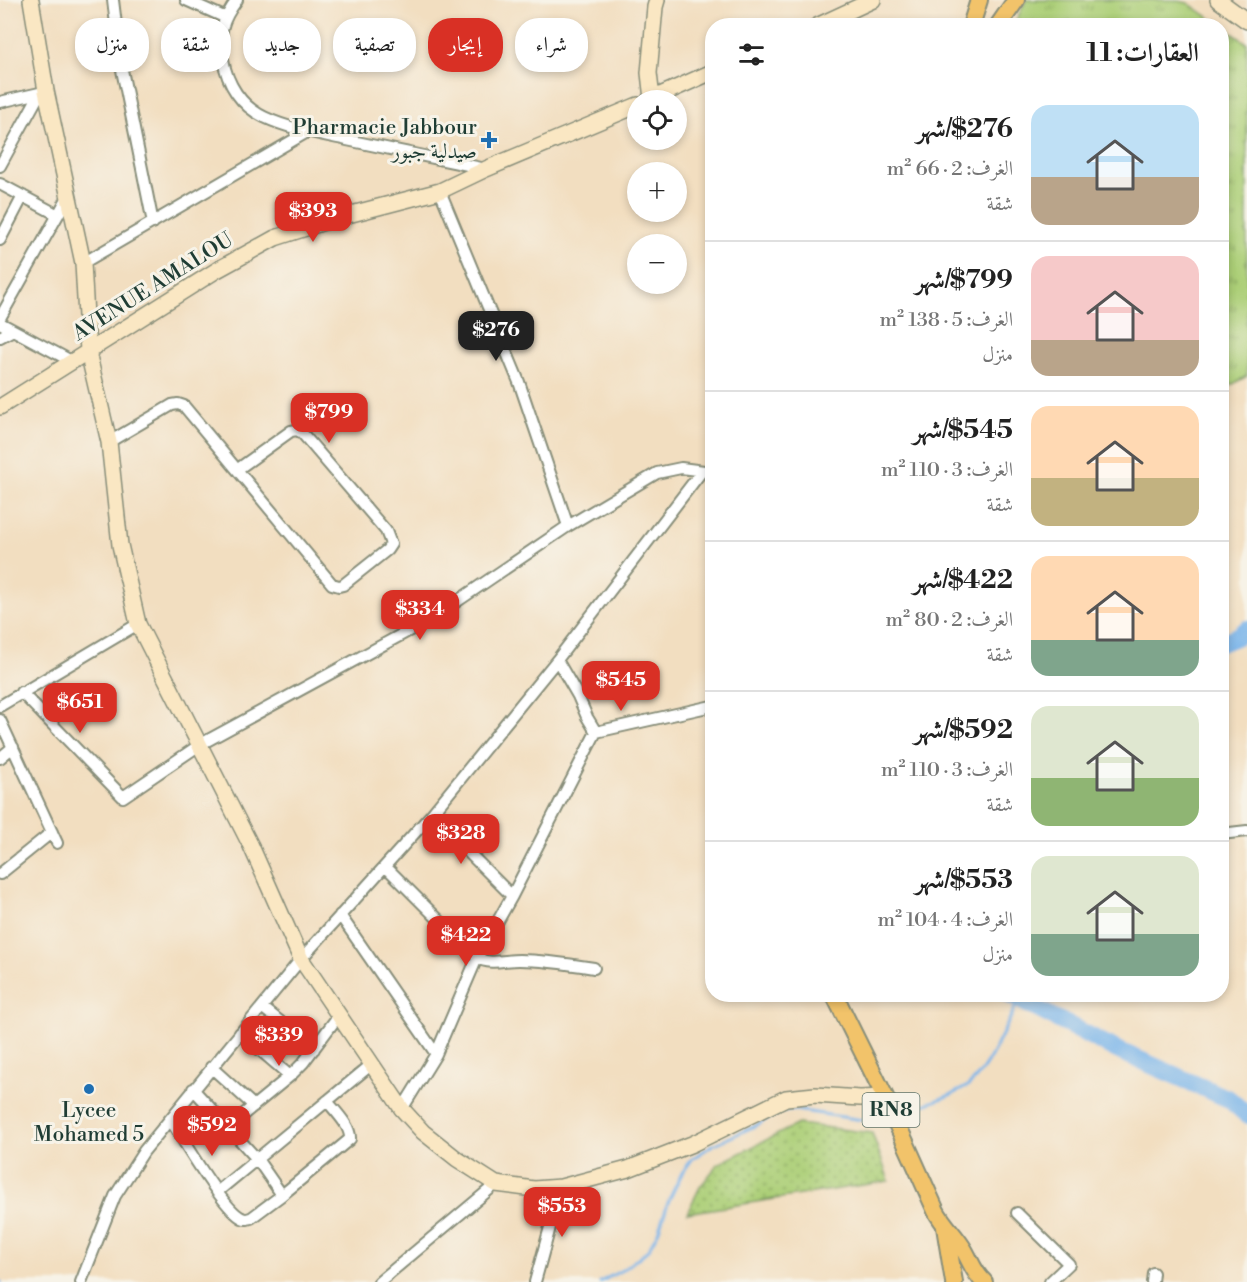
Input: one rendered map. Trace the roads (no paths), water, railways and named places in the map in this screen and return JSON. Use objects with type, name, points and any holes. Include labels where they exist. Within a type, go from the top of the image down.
[{"type":"main road","points":[[973,18],[979,0]]},
{"type":"main road","points":[[1004,18],[1016,0]]},
{"type":"main road","name":"RN8","points":[[838,1002],[945,1226],[956,1282]]},
{"type":"main road","name":"RN8","points":[[945,1226],[963,1248],[980,1279]]},
{"type":"main road","name":"RN8","points":[[956,1282],[968,1275],[980,1279]]},
{"type":"street","points":[[31,0],[43,92],[82,263],[88,352],[109,442],[120,544],[138,624],[251,846],[301,959],[402,1109],[423,1132],[457,1159],[496,1184],[534,1189],[561,1187],[628,1169],[681,1148],[786,1098],[815,1095],[885,1097]]},
{"type":"street","points":[[113,0],[121,65],[153,223]]},
{"type":"street","points":[[186,0],[224,17]]},
{"type":"street","points":[[237,0],[224,17],[221,33],[222,51],[228,77],[237,96],[264,117],[309,131],[486,169]]},
{"type":"street","points":[[650,90],[657,0]]},
{"type":"street","points":[[834,18],[873,0]]},
{"type":"street","points":[[1218,0],[1247,21]]},
{"type":"street","points":[[672,90],[705,75]]},
{"type":"street","points":[[0,102],[43,92]]},
{"type":"street","points":[[0,166],[43,92]]},
{"type":"street","name":"AVENUE AMALOU","points":[[0,407],[217,270],[275,238],[340,217],[440,191],[486,169],[627,110]]},
{"type":"street","points":[[82,263],[309,131]]},
{"type":"street","points":[[0,184],[58,215]]},
{"type":"street","points":[[440,191],[519,382],[568,526]]},
{"type":"street","points":[[0,240],[23,196]]},
{"type":"street","points":[[0,318],[68,197]]},
{"type":"street","points":[[0,323],[73,362]]},
{"type":"street","points":[[0,337],[13,330]]},
{"type":"street","points":[[109,442],[172,405],[184,406],[329,581],[336,586],[343,585],[387,550],[391,544],[386,531],[297,430],[291,431],[237,469]]},
{"type":"street","points":[[21,692],[123,797],[201,744],[434,617],[568,526],[657,473],[681,468],[705,472]]},
{"type":"street","points":[[81,1282],[115,1196],[144,1151],[301,959],[431,815],[705,475]]},
{"type":"street","points":[[0,706],[138,624]]},
{"type":"street","points":[[557,660],[596,732]]},
{"type":"street","points":[[596,732],[705,708]]},
{"type":"street","points":[[0,720],[57,843]]},
{"type":"street","points":[[402,1109],[436,1054],[477,958],[512,896],[596,732]]},
{"type":"street","points":[[0,758],[13,747]]},
{"type":"street","points":[[431,815],[512,896]]},
{"type":"street","points":[[1229,833],[1247,831]]},
{"type":"street","points":[[0,874],[52,832]]},
{"type":"street","points":[[385,866],[477,958],[484,962],[517,960],[594,968]]},
{"type":"street","points":[[340,915],[436,1054]]},
{"type":"street","points":[[262,1007],[314,1049]]},
{"type":"street","points":[[228,1127],[290,1076],[339,1016]]},
{"type":"street","points":[[240,1033],[290,1076]]},
{"type":"street","points":[[217,1192],[372,1064]]},
{"type":"street","points":[[211,1067],[254,1106]]},
{"type":"street","points":[[193,1089],[257,1158],[282,1195]]},
{"type":"street","points":[[170,1119],[217,1192],[239,1217],[245,1220],[282,1195],[350,1139],[349,1130],[327,1101]]},
{"type":"street","points":[[379,1282],[496,1184]]},
{"type":"street","points":[[535,1282],[561,1187]]},
{"type":"street","points":[[1017,1213],[1069,1264],[1050,1282]]},
{"type":"waterway","points":[[1229,640],[1247,629]]},
{"type":"waterway","points":[[900,1113],[950,1095],[974,1080],[989,1060],[1018,1002]]},
{"type":"waterway","points":[[1024,1002],[1117,1050],[1229,1099],[1247,1115]]},
{"type":"waterway","points":[[600,1282],[624,1269],[648,1250],[658,1232],[669,1200],[682,1173],[693,1158],[713,1145],[780,1112],[795,1110],[863,1120]]},
{"type":"place","name":"Pharmacie Jabbour صيدلية جبور","points":[[489,140]]},
{"type":"place","name":"Lycee Mohamed 5","points":[[89,1089]]}]
